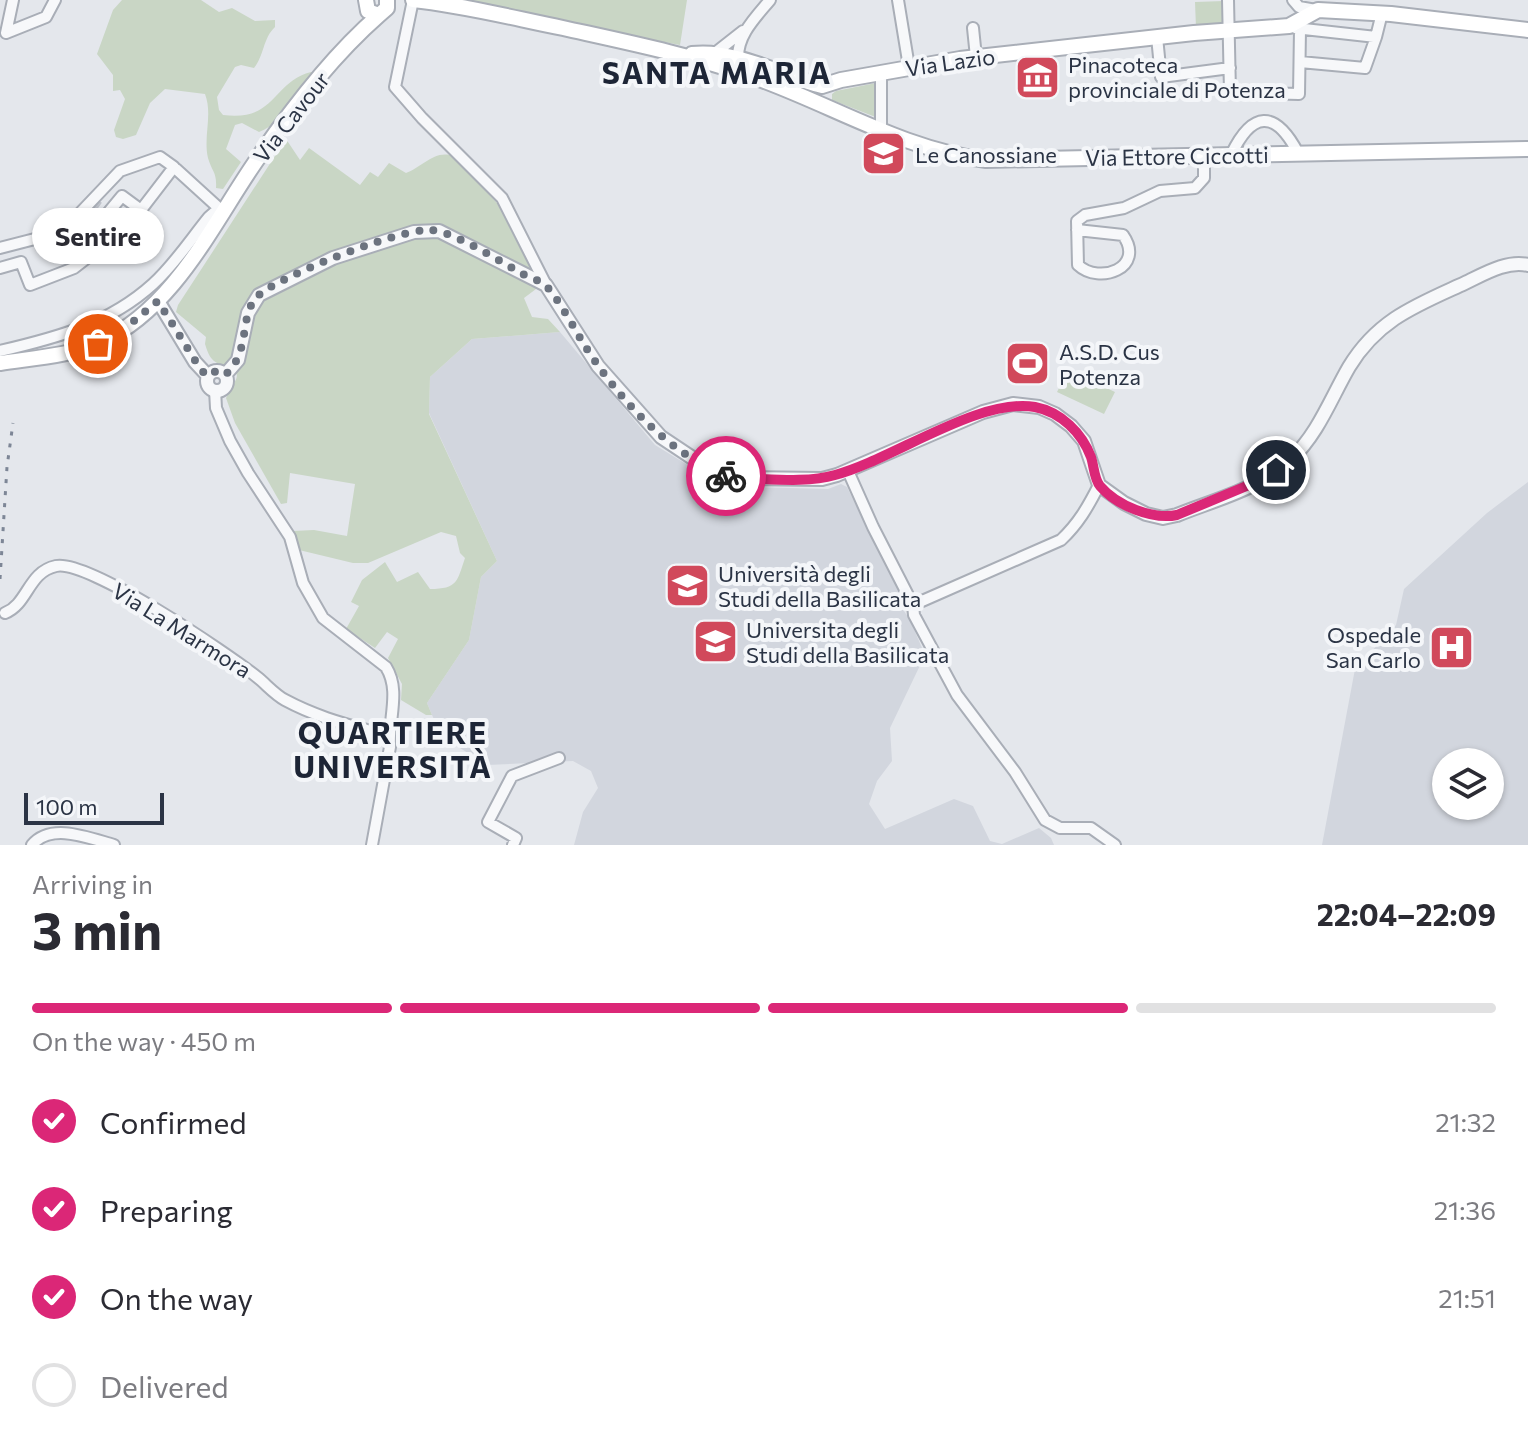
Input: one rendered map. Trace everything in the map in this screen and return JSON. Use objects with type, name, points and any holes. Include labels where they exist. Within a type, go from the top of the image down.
[{"type":"main road","points":[[373,6],[413,0],[685,55],[819,93]]},
{"type":"main road","name":"Via Cavour","points":[[0,363],[98,344],[119,333],[158,301],[274,135],[362,29],[373,6]]},
{"type":"main road","points":[[1318,10],[1382,13],[1528,30]]},
{"type":"main road","name":"Via Lazio","points":[[819,93],[881,72],[976,57],[1229,30],[1294,28],[1318,10]]},
{"type":"main road","points":[[685,55],[715,53],[738,59],[819,93]]},
{"type":"main road","name":"Via Ettore Ciccotti","points":[[819,93],[835,110],[881,129],[966,158],[986,160],[1528,149]]},
{"type":"street","points":[[3,34],[13,0]]},
{"type":"street","points":[[3,34],[46,17],[55,0]]},
{"type":"street","points":[[413,0],[395,87],[502,198],[546,285],[598,366],[661,437],[681,453],[732,478],[822,479],[848,471],[983,412],[1013,404],[1039,407],[1071,426],[1084,441],[1099,485],[1124,503],[1163,518],[1177,515],[1261,480],[1290,460],[1310,437],[1351,364],[1373,336],[1398,314],[1493,269],[1520,263],[1528,265]]},
{"type":"street","points":[[738,59],[739,45],[748,28],[770,0]]},
{"type":"street","points":[[898,0],[909,67]]},
{"type":"street","points":[[1228,0],[1230,92],[1299,94],[1300,62],[1294,28],[1376,37]]},
{"type":"street","points":[[1293,0],[1299,7],[1318,10]]},
{"type":"street","points":[[1300,62],[1365,68],[1382,13]]},
{"type":"street","points":[[715,53],[748,28]]},
{"type":"street","points":[[973,28],[976,57]]},
{"type":"street","points":[[1157,37],[1161,77],[1230,68]]},
{"type":"street","points":[[881,72],[881,129]]},
{"type":"street","points":[[1231,155],[1240,137],[1254,123],[1266,119],[1276,122],[1298,153]]},
{"type":"street","points":[[1077,230],[1123,235],[1128,245],[1126,264],[1121,269],[1093,272],[1078,265],[1076,252],[1077,221],[1080,217],[1124,208],[1160,191],[1199,186],[1204,178],[1204,156]]},
{"type":"street","points":[[0,248],[62,232],[120,171],[160,157],[174,167],[141,210],[122,196],[98,225],[114,237],[74,268],[30,285],[21,262],[0,268]]},
{"type":"street","points":[[176,169],[223,209]]},
{"type":"street","name":"Via Cavour","points":[[0,351],[61,336],[110,315],[152,284],[209,217],[223,209]]},
{"type":"street","points":[[215,390],[225,386],[225,375],[238,360],[248,313],[259,295],[333,258],[414,232],[429,229],[449,234],[546,285]]},
{"type":"street","points":[[158,301],[195,362],[208,376],[208,386],[215,390]]},
{"type":"street","points":[[208,376],[216,371],[225,375]]},
{"type":"street","points":[[215,390],[216,408],[230,441],[290,537],[303,583],[323,618],[386,667],[392,677],[395,690],[388,730],[390,747],[372,845]]},
{"type":"street","points":[[848,471],[913,605],[914,615],[957,695],[1015,772],[1045,820],[1060,828],[1091,828],[1115,845]]},
{"type":"street","points":[[913,605],[1061,540],[1081,518],[1099,485]]},
{"type":"street","name":"Via La Marmora","points":[[5,613],[14,610],[35,577],[48,568],[71,565],[123,590],[190,632],[256,676],[281,698],[324,719],[371,731]]},
{"type":"street","points":[[513,845],[516,838],[488,822],[512,776],[559,758]]},
{"type":"street","points":[[32,845],[38,837],[55,832],[114,845]]},
{"type":"shaded area","name":"Università degli Studi della Basilicata","points":[[560,332],[655,445],[722,486],[828,489],[841,484],[847,487],[900,594],[900,605],[925,655],[890,728],[892,761],[877,781],[869,804],[885,829],[954,799],[973,806],[990,841],[1002,844],[1039,828],[1054,845],[574,845],[583,812],[598,788],[591,771],[573,761],[487,765],[441,736],[427,703],[469,640],[481,577],[497,561],[429,413],[430,377],[472,339]]},
{"type":"shaded area","name":"Ospedale San Carlo","points":[[1528,482],[1528,845],[1322,845],[1355,669],[1396,625],[1404,589],[1487,513]]},
{"type":"green space","points":[[122,0],[201,0],[219,12],[232,8],[255,21],[275,20],[275,27],[254,68],[235,67],[217,97],[223,115],[254,113],[298,77],[311,72],[316,75],[291,107],[268,128],[259,132],[242,123],[235,125],[226,149],[241,162],[223,189],[216,188],[208,158],[205,94],[165,89],[150,103],[136,135],[123,139],[116,137],[114,130],[125,99],[120,90],[113,91],[113,75],[97,54],[113,10]]},
{"type":"green space","points":[[444,0],[687,0],[680,45]]},
{"type":"green space","points":[[1224,1],[1225,26],[1196,28],[1195,2]]},
{"type":"green space","points":[[876,83],[878,118],[832,100],[832,94],[836,91]]},
{"type":"green space","points":[[286,139],[300,160],[309,148],[360,185],[370,172],[378,177],[389,163],[406,173],[434,157],[453,156],[497,203],[534,275],[536,289],[524,298],[532,317],[548,319],[560,332],[472,339],[430,377],[429,414],[497,561],[481,577],[469,640],[427,703],[432,715],[426,715],[401,700],[402,684],[388,658],[398,639],[387,632],[375,648],[346,629],[359,606],[351,602],[362,580],[385,562],[397,582],[418,572],[430,589],[455,582],[465,558],[460,553],[456,536],[441,532],[368,563],[353,563],[299,550],[293,531],[314,530],[347,536],[355,484],[290,473],[287,503],[281,504],[235,423],[226,398],[236,381],[236,373],[212,359],[205,344],[206,337],[176,312]]},
{"type":"green space","points":[[1068,370],[1115,392],[1104,414],[1057,392]]},
{"type":"tunnel","points":[[70,228],[86,216],[100,197]]},
{"type":"railway","points":[[0,579],[13,423]]},
{"type":"way so far","points":[[98,344],[119,333],[158,301],[201,370],[208,376],[216,371],[225,375],[238,360],[248,313],[259,295],[333,258],[414,232],[439,231],[546,285],[598,366],[661,437],[681,453],[726,476]]},
{"type":"place","name":"Pinacoteca provinciale di Potenza","points":[[1037,77]]},
{"type":"place","name":"Le Canossiane","points":[[884,154]]},
{"type":"place","name":"Sentire","points":[[98,344]]},
{"type":"place","name":"A.S.D. Cus Potenza","points":[[1028,364]]},
{"type":"place","name":"Università degli Studi della Basilicata","points":[[687,586]]},
{"type":"place","name":"Universita degli Studi della Basilicata","points":[[715,642]]},
{"type":"place","name":"Ospedale San Carlo","points":[[1452,647]]},
{"type":"district","name":"SANTA MARIA","points":[[717,71]]},
{"type":"district","name":"QUARTIERE UNIVERSITÀ","points":[[393,748]]},
{"type":"route","points":[[726,476],[822,479],[848,471],[983,412],[1013,404],[1039,407],[1071,426],[1084,441],[1099,485],[1146,514],[1163,518],[1177,515],[1261,480],[1276,470]]}]
